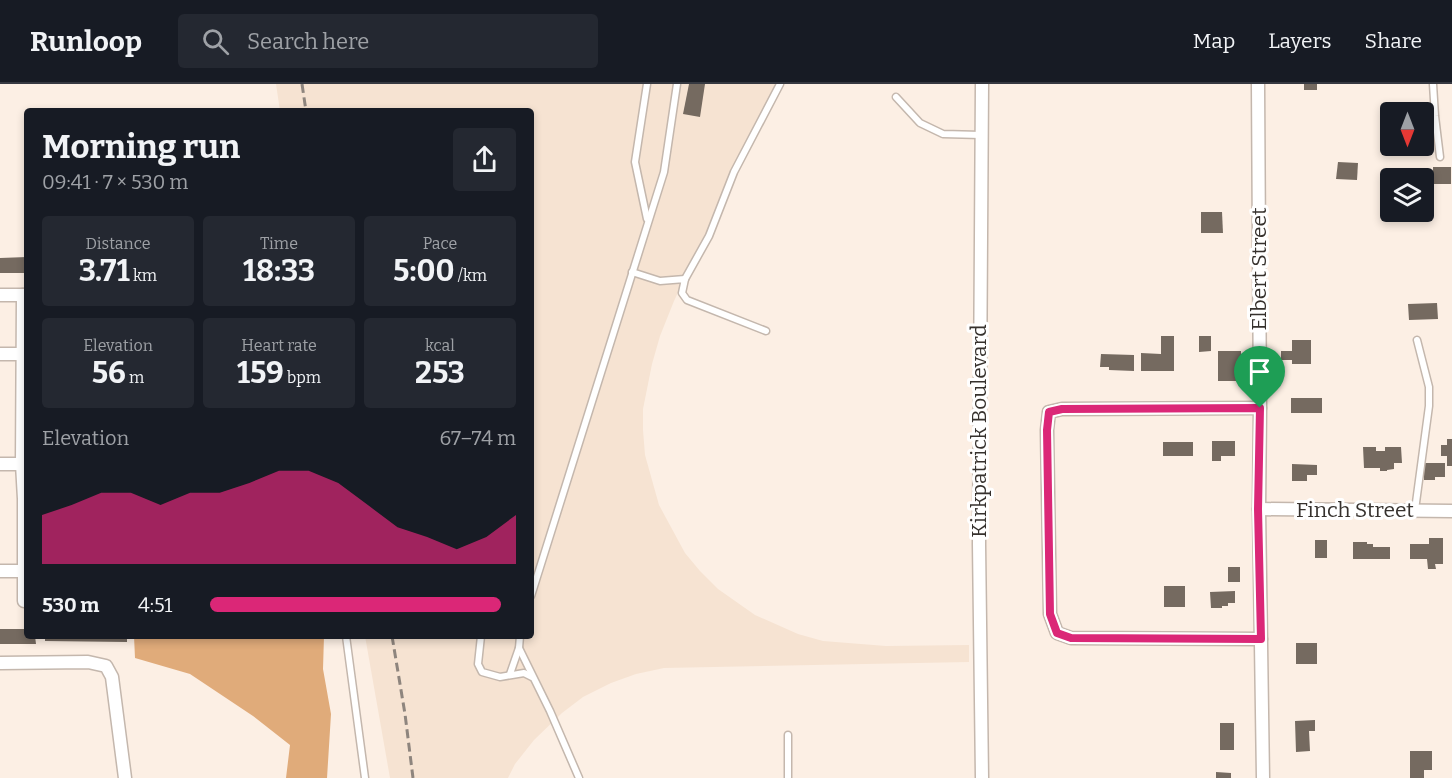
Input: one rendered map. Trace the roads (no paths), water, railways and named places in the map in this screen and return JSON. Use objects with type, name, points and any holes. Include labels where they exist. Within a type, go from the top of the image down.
[{"type":"street","name":"Kirkpatrick Boulevard","points":[[982,84],[978,544],[982,778]]},
{"type":"street","name":"Elbert Street","points":[[1258,84],[1260,408],[1258,509],[1263,778]]},
{"type":"street","points":[[0,295],[24,295]]},
{"type":"street","points":[[24,315],[22,354],[24,383]]},
{"type":"street","points":[[0,354],[22,354]]},
{"type":"street","points":[[1260,408],[1062,409],[1049,412],[1047,430],[1050,614],[1057,633],[1071,638],[1261,639]]},
{"type":"street","points":[[24,420],[22,464],[24,487]]},
{"type":"street","points":[[0,464],[22,464]]},
{"type":"street","name":"Finch Street","points":[[1258,509],[1452,511]]},
{"type":"street","points":[[0,571],[24,572],[24,601]]},
{"type":"street","points":[[0,663],[88,662],[106,666],[112,677],[125,778]]},
{"type":"lane","points":[[647,84],[635,162],[647,219]]},
{"type":"lane","points":[[534,586],[647,219],[664,172],[677,84]]},
{"type":"lane","points":[[766,331],[687,300],[682,293],[685,279],[709,236],[734,172],[780,84]]},
{"type":"lane","points":[[1433,84],[1440,157]]},
{"type":"lane","points":[[896,97],[920,123],[943,134],[981,135]]},
{"type":"lane","points":[[632,272],[660,281],[685,279]]},
{"type":"lane","points":[[1415,510],[1429,416],[1429,387],[1417,340]]},
{"type":"lane","points":[[346,639],[365,778]]},
{"type":"lane","points":[[481,639],[478,660],[480,670],[497,677],[524,673],[535,680]]},
{"type":"lane","points":[[510,674],[520,639]]},
{"type":"lane","points":[[519,648],[579,778]]},
{"type":"lane","points":[[788,735],[788,778]]},
{"type":"railway","points":[[302,84],[306,108]]},
{"type":"railway","points":[[392,639],[413,778]]}]
